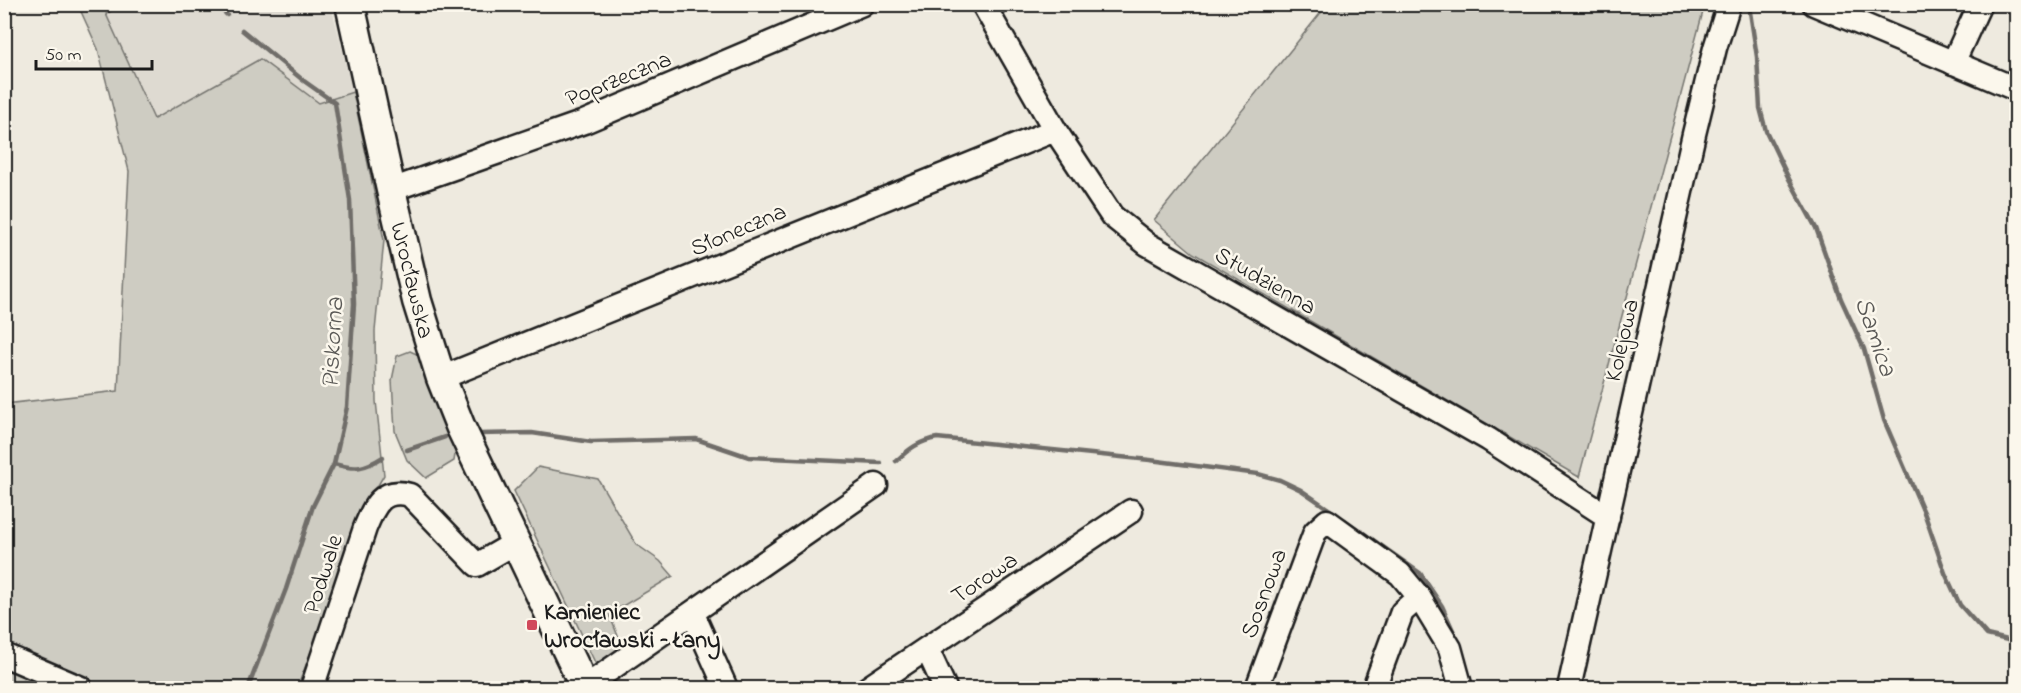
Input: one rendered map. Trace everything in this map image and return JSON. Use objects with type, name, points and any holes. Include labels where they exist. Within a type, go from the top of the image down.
[{"type":"main road","name":"Wrocławska","points":[[350,4],[417,301],[441,378],[461,428],[584,687]]},
{"type":"street","name":"Poprzeczna","points":[[391,190],[584,122],[862,4]]},
{"type":"street","name":"Studzienna","points":[[983,4],[1055,130],[1112,216],[1147,244],[1488,439],[1608,517]]},
{"type":"street","points":[[1814,4],[2016,89]]},
{"type":"street","points":[[1953,63],[1980,4]]},
{"type":"street","name":"Kolejowa","points":[[1569,688],[1697,123],[1715,48],[1729,5]]},
{"type":"street","name":"Słoneczna","points":[[441,378],[1055,130]]},
{"type":"street","points":[[584,687],[693,614],[876,485]]},
{"type":"street","name":"Podwale","points":[[312,688],[374,508],[391,493],[400,492],[410,495],[477,565],[515,543]]},
{"type":"street","name":"Torowa","points":[[868,688],[1131,511]]},
{"type":"street","name":"Sosnowa","points":[[1257,688],[1315,532],[1326,521],[1400,574],[1419,597]]},
{"type":"street","points":[[1374,688],[1402,612],[1419,597],[1450,648],[1461,688]]},
{"type":"street","points":[[693,614],[726,688]]},
{"type":"street","points":[[927,649],[945,688]]},
{"type":"street","points":[[4,655],[81,688]]},
{"type":"shaded area","points":[[121,4],[331,5],[353,92],[319,103],[260,59],[153,119],[106,14]]},
{"type":"shaded area","points":[[78,5],[121,5],[106,14],[154,119],[260,59],[319,103],[353,92],[384,240],[375,331],[376,401],[384,475],[374,492],[297,688],[95,688],[5,647],[5,404],[118,391],[129,171],[98,49]]},
{"type":"shaded area","points":[[1327,5],[1703,5],[1579,477],[1193,253],[1154,220]]},
{"type":"shaded area","points":[[410,351],[421,356],[456,448],[454,461],[426,478],[407,460],[395,431],[392,380],[397,356]]},
{"type":"shaded area","points":[[538,467],[598,479],[636,544],[660,561],[673,576],[609,614],[625,653],[599,671],[514,491]]},
{"type":"shaded area","points":[[4,660],[69,688],[5,688]]},
{"type":"waterway","name":"Piskorna","points":[[216,4],[227,15]]},
{"type":"waterway","name":"Samica","points":[[1750,12],[1757,57],[1760,108],[1766,131],[1816,228],[1841,299],[1864,349],[1884,420],[1925,515],[1945,573],[1960,605],[1987,635],[2016,642]]},
{"type":"waterway","name":"Piskorna","points":[[242,30],[304,81],[335,103],[350,200],[354,304],[347,407],[334,464],[313,506],[286,589],[248,688]]},
{"type":"waterway","points":[[479,434],[532,433],[591,442],[696,439],[749,457],[881,463]]},
{"type":"waterway","points":[[407,450],[445,437]]},
{"type":"waterway","points":[[896,461],[915,446],[937,438],[1150,460],[1258,474],[1280,480],[1301,490],[1336,514]]},
{"type":"waterway","points":[[334,464],[360,467],[383,457]]},
{"type":"waterway","points":[[1345,520],[1420,573],[1442,606],[1456,637]]},
{"type":"place","name":"Kamieniec Wrocławski – Łany","points":[[532,625]]}]
